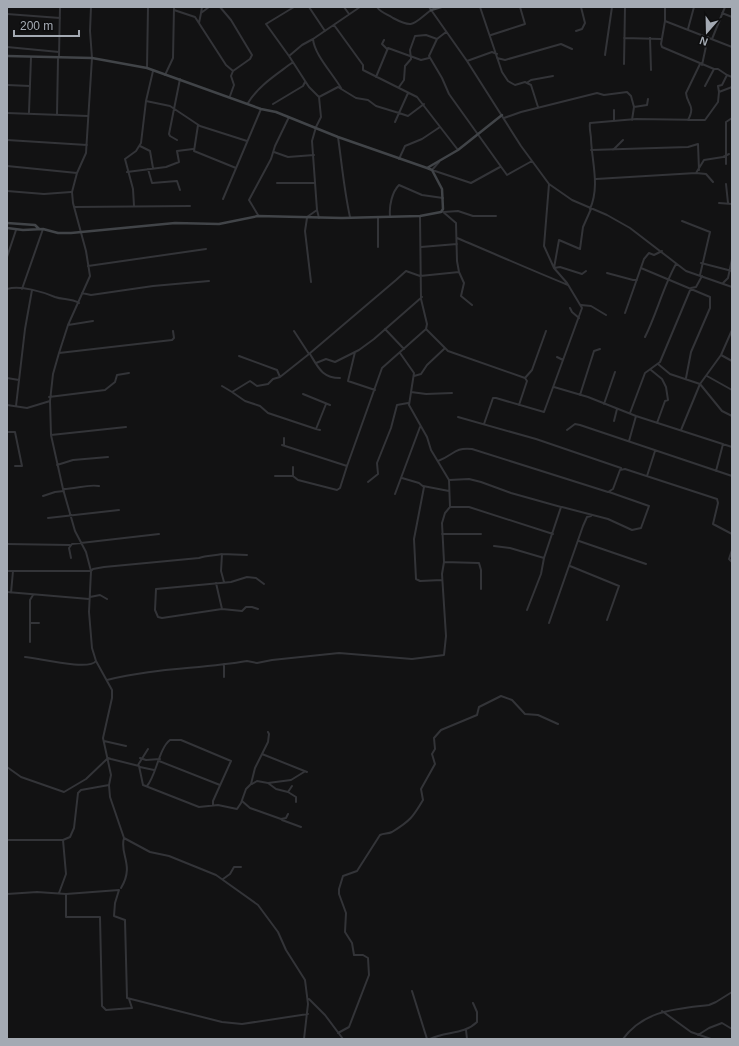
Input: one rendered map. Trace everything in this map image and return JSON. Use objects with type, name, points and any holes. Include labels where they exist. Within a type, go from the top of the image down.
[{"type":"street","points":[[58,114],[60,7]]},
{"type":"street","points":[[91,7],[90,31],[92,58],[86,153],[77,173],[72,192],[74,207],[86,251],[89,278],[68,325],[59,353],[49,397],[51,436],[57,465],[75,531],[82,544],[91,572],[90,636],[96,660],[111,688],[112,698],[104,728],[104,741],[109,765],[109,785],[112,803],[124,838],[127,873],[126,881],[121,888]]},
{"type":"street","points":[[147,68],[148,7]]},
{"type":"street","points":[[199,23],[202,7]]},
{"type":"street","points":[[195,17],[210,7]]},
{"type":"street","points":[[220,7],[231,20],[252,55],[250,59],[233,71],[231,76],[234,85],[230,96]]},
{"type":"street","points":[[294,7],[266,24],[289,56],[305,82],[319,97],[321,117],[312,141],[317,210],[320,218]]},
{"type":"street","points":[[309,7],[325,31]]},
{"type":"street","points":[[344,7],[349,14]]},
{"type":"street","points":[[289,56],[302,45],[360,7]]},
{"type":"street","points":[[377,7],[380,11],[405,25],[414,23],[431,10],[441,7]]},
{"type":"street","points":[[429,7],[467,61],[532,162],[549,184],[572,200],[623,223],[686,270],[732,287]]},
{"type":"street","points":[[480,7],[495,48],[497,58],[505,77],[511,83],[515,85],[554,76]]},
{"type":"street","points":[[490,35],[524,25],[525,22],[520,7]]},
{"type":"street","points":[[576,31],[582,29],[585,23],[581,7]]},
{"type":"street","points":[[606,55],[612,7]]},
{"type":"street","points":[[624,64],[625,7]]},
{"type":"street","points":[[665,7],[662,47],[701,64],[718,69],[732,77]]},
{"type":"street","points":[[688,29],[694,7]]},
{"type":"street","points":[[712,39],[725,7]]},
{"type":"street","points":[[165,75],[173,58],[174,8],[195,17],[226,65],[233,71]]},
{"type":"street","points":[[7,14],[60,18]]},
{"type":"street","points":[[722,14],[732,17]]},
{"type":"street","points":[[665,21],[732,47]]},
{"type":"street","points":[[334,25],[363,65],[363,70],[417,97],[424,104],[458,150]]},
{"type":"street","points":[[429,58],[437,39],[446,32]]},
{"type":"street","points":[[399,87],[404,80],[405,66],[411,56],[410,50],[415,36],[426,35],[437,39]]},
{"type":"street","points":[[688,120],[691,115],[692,106],[686,93],[701,64],[708,37]]},
{"type":"street","points":[[624,38],[662,39]]},
{"type":"street","points":[[650,38],[651,70]]},
{"type":"street","points":[[313,39],[314,45],[320,57],[329,67],[341,88],[348,95],[368,100],[376,106],[408,116],[424,104]]},
{"type":"street","points":[[384,40],[382,44],[387,49],[421,60],[429,58]]},
{"type":"street","points":[[499,62],[560,44],[572,49]]},
{"type":"street","points":[[7,47],[58,56]]},
{"type":"street","points":[[467,61],[492,52],[495,48]]},
{"type":"street","points":[[376,77],[387,49]]},
{"type":"street","points":[[492,52],[496,54]]},
{"type":"street","points":[[7,56],[92,58],[153,69],[165,75],[289,117],[338,137],[399,159],[471,183],[500,167]]},
{"type":"street","points":[[29,112],[31,57]]},
{"type":"street","points":[[429,58],[439,72],[450,94],[500,167],[508,176],[532,162]]},
{"type":"street","points":[[497,58],[503,60]]},
{"type":"street","points":[[248,103],[255,92],[273,75],[292,62]]},
{"type":"street","points":[[134,206],[133,189],[127,172],[125,159],[140,146],[146,101],[153,69]]},
{"type":"street","points":[[705,86],[714,69]]},
{"type":"street","points":[[554,268],[559,240],[580,249],[584,227],[594,201],[596,179],[591,150],[590,123],[649,118],[705,120],[718,102],[718,86],[722,85],[727,75]]},
{"type":"street","points":[[177,140],[170,135],[180,80]]},
{"type":"street","points":[[274,104],[303,86],[305,82]]},
{"type":"street","points":[[528,82],[532,87],[538,108]]},
{"type":"street","points":[[7,85],[30,86]]},
{"type":"street","points":[[303,86],[309,87]]},
{"type":"street","points":[[319,97],[338,87],[341,88]]},
{"type":"street","points":[[719,92],[732,88]]},
{"type":"street","points":[[427,168],[458,150],[477,134],[503,116],[597,93],[604,95],[625,91],[632,96],[634,108],[632,120]]},
{"type":"street","points":[[395,122],[408,93]]},
{"type":"street","points":[[634,108],[647,105],[648,99]]},
{"type":"street","points":[[146,101],[170,106],[198,125],[247,141]]},
{"type":"street","points":[[223,199],[261,108]]},
{"type":"street","points":[[614,110],[614,121]]},
{"type":"street","points":[[7,113],[29,112],[88,116]]},
{"type":"street","points":[[259,216],[249,200],[274,152],[289,117]]},
{"type":"street","points":[[726,164],[726,122],[732,118]]},
{"type":"street","points":[[193,149],[197,136],[198,125]]},
{"type":"street","points":[[399,159],[405,146],[422,139],[440,127]]},
{"type":"street","points":[[338,137],[344,171],[342,181],[350,217]]},
{"type":"street","points":[[7,140],[86,145]]},
{"type":"street","points":[[612,150],[623,140]]},
{"type":"street","points":[[591,150],[674,146],[688,147],[698,144],[699,170]]},
{"type":"street","points":[[140,146],[150,151],[154,168]]},
{"type":"street","points":[[127,172],[154,168],[166,168],[179,162],[177,151],[193,149]]},
{"type":"street","points":[[193,149],[197,153],[208,155],[236,168]]},
{"type":"street","points":[[274,152],[288,157],[314,156]]},
{"type":"street","points":[[696,173],[704,160],[726,156],[729,154]]},
{"type":"street","points":[[432,170],[440,161]]},
{"type":"street","points":[[7,166],[77,173]]},
{"type":"street","points":[[148,169],[152,183],[177,181],[180,190]]},
{"type":"street","points":[[432,170],[442,189],[443,211],[456,223],[456,244],[459,272],[464,283],[461,296],[472,304]]},
{"type":"street","points":[[596,179],[696,173],[706,174],[713,182]]},
{"type":"street","points":[[277,183],[315,183]]},
{"type":"street","points":[[484,424],[493,398],[543,413],[554,387],[569,339],[578,318],[581,306],[568,285],[554,268],[544,246],[549,184]]},
{"type":"street","points":[[726,184],[728,203]]},
{"type":"street","points":[[390,216],[390,205],[399,185],[422,195],[443,199]]},
{"type":"street","points":[[7,191],[44,194],[65,191],[72,192]]},
{"type":"street","points":[[719,203],[732,204]]},
{"type":"street","points":[[74,207],[190,206]]},
{"type":"street","points":[[310,282],[306,231],[307,218],[317,210]]},
{"type":"street","points":[[7,222],[35,225],[42,229],[58,233],[175,223],[219,224],[259,216],[296,216],[320,218],[420,216],[443,211],[458,211],[473,216],[496,216]]},
{"type":"street","points":[[378,216],[378,247]]},
{"type":"street","points":[[275,476],[293,476],[298,480],[311,484],[337,490],[340,488],[382,368],[400,354],[426,329],[427,324],[422,304],[420,276],[420,216]]},
{"type":"street","points":[[630,413],[644,374],[658,364],[691,288],[696,287],[701,275],[701,263],[710,232],[682,221]]},
{"type":"street","points":[[7,228],[15,230],[42,229]]},
{"type":"street","points":[[22,289],[42,229]]},
{"type":"street","points":[[7,257],[15,230]]},
{"type":"street","points":[[457,238],[478,248],[506,258],[522,267],[534,270],[542,276],[568,285]]},
{"type":"street","points":[[421,247],[456,244]]},
{"type":"street","points":[[88,266],[206,249]]},
{"type":"street","points":[[625,313],[644,259],[649,253],[654,255],[662,251]]},
{"type":"street","points":[[723,283],[728,278],[732,259]]},
{"type":"street","points":[[701,263],[732,271]]},
{"type":"street","points":[[645,336],[676,264]]},
{"type":"street","points":[[554,268],[560,267],[582,274],[586,271]]},
{"type":"street","points":[[641,268],[710,297],[710,308],[704,319],[689,360],[686,378]]},
{"type":"street","points":[[232,392],[250,381],[257,386],[268,384],[273,379],[280,377],[310,354],[404,272],[409,272],[420,276],[459,272]]},
{"type":"street","points":[[606,273],[637,280]]},
{"type":"street","points":[[82,293],[91,295],[209,281]]},
{"type":"street","points":[[7,289],[47,292],[56,298],[70,299],[79,303]]},
{"type":"street","points":[[16,406],[25,329],[32,290]]},
{"type":"street","points":[[316,363],[326,359],[335,362],[355,352],[374,339],[422,296]]},
{"type":"street","points":[[581,306],[591,306],[606,315]]},
{"type":"street","points":[[570,308],[578,318]]},
{"type":"street","points":[[68,325],[93,321]]},
{"type":"street","points":[[385,329],[404,349]]},
{"type":"street","points":[[426,329],[444,348],[470,360],[525,378]]},
{"type":"street","points":[[59,353],[172,340],[174,338],[173,331]]},
{"type":"street","points":[[294,331],[316,363],[319,370],[325,375],[340,378]]},
{"type":"street","points":[[525,378],[532,370],[546,331]]},
{"type":"street","points":[[681,430],[700,384],[721,355],[732,332]]},
{"type":"street","points":[[414,376],[421,374],[427,365],[444,348]]},
{"type":"street","points":[[580,396],[594,351],[600,349]]},
{"type":"street","points":[[355,352],[348,381],[374,390]]},
{"type":"street","points":[[400,354],[414,370],[408,403],[427,437],[431,450],[448,480],[450,507]]},
{"type":"street","points":[[721,355],[732,361]]},
{"type":"street","points":[[239,356],[277,370],[280,377]]},
{"type":"street","points":[[557,357],[563,360]]},
{"type":"street","points":[[658,364],[670,374],[686,378],[700,384],[720,409],[732,416]]},
{"type":"street","points":[[651,370],[662,379],[666,388],[668,400],[665,401],[657,423]]},
{"type":"street","points":[[604,404],[615,372]]},
{"type":"street","points":[[49,397],[105,390],[114,382],[117,375],[128,373]]},
{"type":"street","points":[[707,376],[732,390]]},
{"type":"street","points":[[7,378],[19,380]]},
{"type":"street","points":[[519,405],[527,381],[525,378]]},
{"type":"street","points":[[222,386],[245,401],[260,406],[268,413],[320,430]]},
{"type":"street","points":[[554,387],[636,416],[732,447]]},
{"type":"street","points":[[410,392],[426,394],[452,393]]},
{"type":"street","points":[[303,394],[330,405]]},
{"type":"street","points":[[7,405],[27,408],[50,401]]},
{"type":"street","points":[[368,482],[378,474],[377,463],[391,428],[397,405],[408,403]]},
{"type":"street","points":[[316,429],[326,404]]},
{"type":"street","points":[[614,421],[617,409]]},
{"type":"street","points":[[629,442],[636,416]]},
{"type":"street","points":[[458,417],[536,439],[622,469],[717,499],[718,503],[713,524],[732,534]]},
{"type":"street","points":[[567,430],[577,424],[732,476]]},
{"type":"street","points":[[395,494],[420,426]]},
{"type":"street","points":[[51,436],[126,427]]},
{"type":"street","points":[[7,432],[15,432],[22,459],[22,466],[15,466]]},
{"type":"street","points":[[284,438],[283,446],[347,466]]},
{"type":"street","points":[[716,471],[723,444]]},
{"type":"street","points":[[438,461],[451,455],[455,450],[463,448],[472,449],[649,506],[641,528],[638,530],[632,530],[608,519],[561,507],[481,482],[469,480],[448,480]]},
{"type":"street","points":[[646,476],[656,451]]},
{"type":"street","points":[[57,465],[78,460],[108,457]]},
{"type":"street","points":[[293,467],[293,476]]},
{"type":"street","points":[[608,492],[613,490],[618,473],[622,469]]},
{"type":"street","points":[[402,478],[423,486],[449,491]]},
{"type":"street","points":[[43,496],[63,490],[76,489],[88,484],[99,486]]},
{"type":"street","points":[[423,486],[424,494],[414,539],[416,579],[420,581],[442,580]]},
{"type":"street","points":[[107,680],[134,673],[177,670],[247,661],[257,663],[286,658],[339,654],[412,659],[444,655],[446,631],[442,580],[444,562],[442,519],[444,513],[450,507],[469,507],[553,534]]},
{"type":"street","points":[[527,610],[541,574],[544,558],[561,507]]},
{"type":"street","points":[[48,518],[72,517],[119,510]]},
{"type":"street","points":[[549,623],[580,541],[587,517],[592,515]]},
{"type":"street","points":[[7,544],[70,545],[159,534]]},
{"type":"street","points":[[442,534],[481,534]]},
{"type":"street","points":[[580,541],[646,564]]},
{"type":"street","points":[[70,545],[69,548],[71,558]]},
{"type":"street","points":[[494,546],[510,548],[544,558]]},
{"type":"street","points":[[732,550],[729,559],[732,562]]},
{"type":"street","points":[[222,554],[221,571],[224,582]]},
{"type":"street","points":[[8,571],[91,572],[93,569],[104,567],[200,558],[208,555],[247,555]]},
{"type":"street","points":[[444,562],[479,563],[482,570],[481,589]]},
{"type":"street","points":[[570,566],[620,586],[607,620]]},
{"type":"street","points":[[11,593],[13,571]]},
{"type":"street","points":[[258,609],[252,607],[246,608],[242,611],[222,609],[162,618],[158,617],[155,610],[156,588],[231,582],[246,577],[256,578],[264,584]]},
{"type":"street","points":[[216,583],[222,609]]},
{"type":"street","points":[[7,592],[90,598],[100,595],[107,599]]},
{"type":"street","points":[[30,642],[30,600],[34,595]]},
{"type":"street","points":[[30,623],[39,623]]},
{"type":"street","points":[[25,657],[69,665],[91,664],[96,660]]},
{"type":"street","points":[[224,664],[224,677]]},
{"type":"street","points":[[338,1033],[349,1027],[370,973],[368,958],[365,956],[354,955],[352,944],[345,932],[346,913],[339,894],[339,887],[343,876],[355,873],[359,868],[381,834],[391,832],[417,813],[424,800],[421,789],[435,764],[432,754],[435,749],[434,738],[441,730],[477,715],[479,707],[501,696],[512,700],[525,714],[538,715],[558,724]]},
{"type":"street","points":[[251,784],[255,768],[269,740],[268,732]]},
{"type":"street","points":[[147,786],[160,760],[166,743],[172,740],[181,740],[230,760],[213,801],[214,805]]},
{"type":"street","points":[[104,741],[126,746]]},
{"type":"street","points":[[148,749],[140,758],[139,766],[143,784],[156,791],[185,800],[199,807],[220,805],[237,809],[242,801],[246,789],[251,784],[257,781],[268,783],[290,780],[304,772],[308,772]]},
{"type":"street","points":[[262,754],[295,766],[304,772]]},
{"type":"street","points":[[108,758],[154,770]]},
{"type":"street","points":[[7,767],[21,777],[64,792],[86,779],[108,758]]},
{"type":"street","points":[[140,758],[146,760],[160,760],[220,785]]},
{"type":"street","points":[[109,765],[115,760]]},
{"type":"street","points":[[268,783],[276,789],[288,792],[296,797],[296,802]]},
{"type":"street","points":[[7,840],[63,840],[70,837],[74,828],[78,793],[81,790],[109,785]]},
{"type":"street","points":[[288,792],[292,786]]},
{"type":"street","points":[[242,801],[250,808],[300,827]]},
{"type":"street","points":[[281,819],[286,818],[288,814]]},
{"type":"street","points":[[124,838],[150,852],[169,856],[223,879],[254,901],[278,932],[286,950],[305,980],[308,999],[308,1014],[304,1039]]},
{"type":"street","points":[[59,893],[66,874],[63,840]]},
{"type":"street","points":[[223,879],[230,874],[234,867],[241,867]]},
{"type":"street","points":[[7,894],[66,894],[119,890],[115,903],[114,916],[125,920],[127,998],[129,998],[132,1008],[106,1010],[102,1006],[100,917],[66,917],[66,894]]},
{"type":"street","points":[[412,991],[427,1039]]},
{"type":"street","points":[[623,1039],[643,1019],[662,1012],[709,1005],[732,992]]},
{"type":"street","points":[[129,998],[222,1022],[242,1024],[308,1014]]},
{"type":"street","points":[[308,999],[325,1015],[343,1039]]},
{"type":"street","points":[[430,1039],[466,1030],[477,1022],[477,1012],[472,1003]]},
{"type":"street","points":[[662,1012],[680,1026],[698,1035],[711,1039]]},
{"type":"street","points":[[698,1035],[709,1028],[722,1023],[732,1029]]},
{"type":"street","points":[[466,1030],[467,1039]]}]
